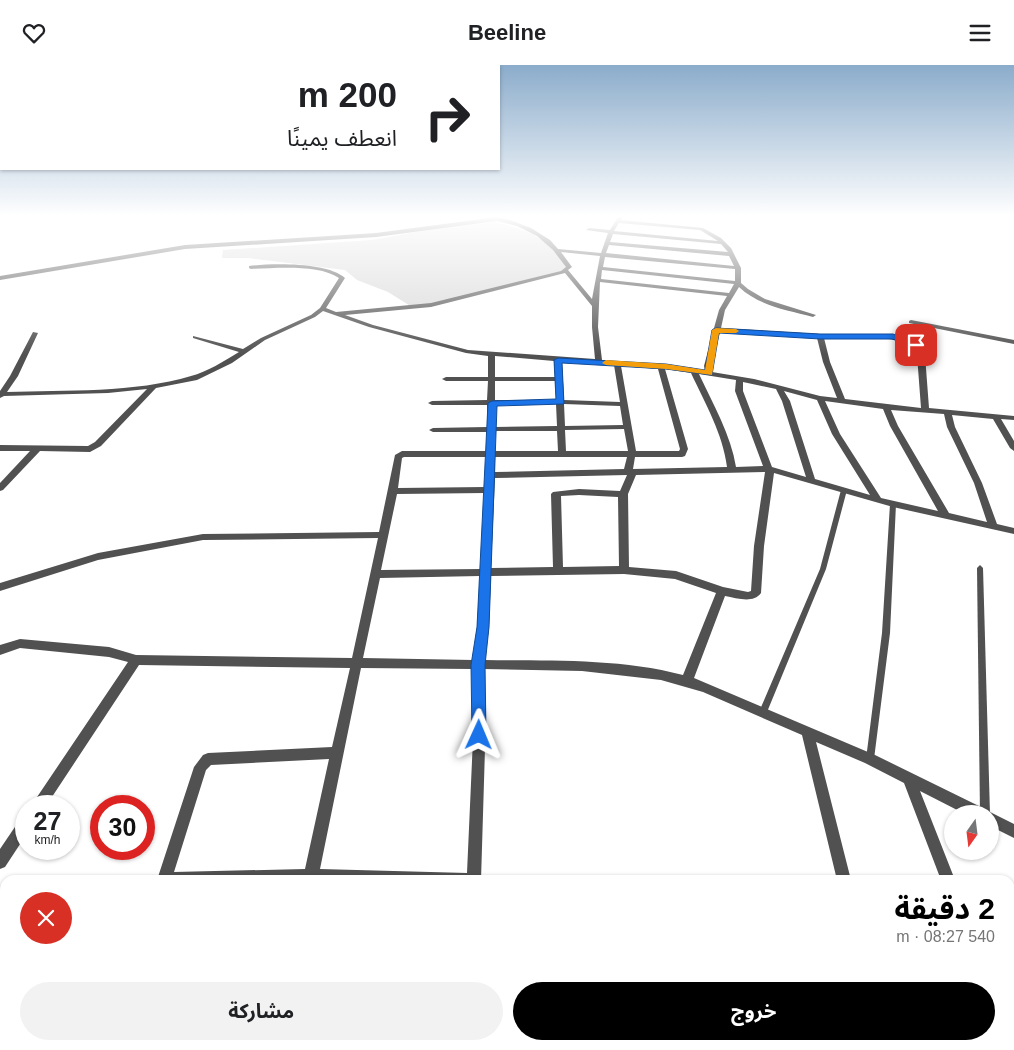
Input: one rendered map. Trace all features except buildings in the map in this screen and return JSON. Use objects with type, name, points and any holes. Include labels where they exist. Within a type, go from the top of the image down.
[{"type":"street","points":[[0,278],[90,263]]},
{"type":"street","points":[[334,314],[431,305],[566,271],[569,266],[567,263]]},
{"type":"street","points":[[599,363],[594,305],[602,263]]},
{"type":"street","points":[[686,263],[738,268]]},
{"type":"street","points":[[709,374],[708,367],[722,311],[738,283],[738,268],[736,263]]},
{"type":"street","points":[[2,391],[108,391],[154,386],[206,374],[263,339],[306,320],[322,309],[333,290],[342,280],[340,275],[295,268],[251,267]]},
{"type":"street","points":[[600,268],[738,283],[748,293],[760,299],[813,315]]},
{"type":"street","points":[[566,271],[594,305]]},
{"type":"street","points":[[598,280],[730,295]]},
{"type":"street","points":[[322,309],[437,345],[492,355],[693,370],[820,398],[886,407],[1014,418]]},
{"type":"street","points":[[911,322],[1014,342]]},
{"type":"street","points":[[716,330],[820,336],[893,336],[914,343],[922,355],[925,409]]},
{"type":"street","points":[[2,391],[14,376],[35,333]]},
{"type":"street","points":[[820,336],[830,375],[838,387],[842,401]]},
{"type":"street","points":[[195,337],[244,351]]},
{"type":"street","points":[[474,875],[480,717],[478,665],[483,627],[490,490],[492,355]]},
{"type":"street","points":[[558,360],[562,453]]},
{"type":"street","points":[[617,363],[632,453],[631,472],[622,494],[624,570]]},
{"type":"street","points":[[311,875],[393,491],[398,457],[402,454],[682,453],[684,452],[661,367]]},
{"type":"street","points":[[693,370],[714,414],[730,455],[732,469]]},
{"type":"street","points":[[446,379],[559,379]]},
{"type":"street","points":[[375,573],[624,570],[676,575],[722,591],[749,596],[756,593],[759,546],[769,470],[739,391],[740,379]]},
{"type":"street","points":[[0,448],[36,450],[90,449],[98,444],[154,386]]},
{"type":"street","points":[[779,389],[786,401],[811,480]]},
{"type":"street","points":[[820,398],[836,434],[877,498]]},
{"type":"street","points":[[432,403],[561,402],[624,404]]},
{"type":"street","points":[[886,407],[894,426],[946,516]]},
{"type":"street","points":[[947,412],[951,427],[978,483],[993,526]]},
{"type":"street","points":[[995,416],[1014,448]]},
{"type":"street","points":[[433,430],[627,427]]},
{"type":"street","points":[[0,488],[36,450]]},
{"type":"street","points":[[490,475],[732,469],[769,470],[893,503],[1014,531]]},
{"type":"street","points":[[393,491],[490,490]]},
{"type":"street","points":[[558,572],[556,494],[579,492],[622,494]]},
{"type":"street","points":[[0,587],[98,557],[203,537],[383,535]]},
{"type":"street","points":[[688,680],[722,591]]},
{"type":"street","points":[[0,650],[20,643],[109,652],[136,660],[582,667],[646,673],[688,680],[870,759],[962,805]]},
{"type":"street","points":[[45,795],[136,660]]},
{"type":"street","points":[[808,733],[843,875]]},
{"type":"street","points":[[166,875],[201,767],[208,759],[337,753]]},
{"type":"street","points":[[909,779],[946,875]]},
{"type":"street","points":[[999,824],[1014,831]]},
{"type":"street","points":[[0,862],[15,840]]},
{"type":"lane","points":[[763,712],[823,569],[844,490]]},
{"type":"lane","points":[[870,759],[886,633],[893,503]]},
{"type":"lane","points":[[980,568],[985,805]]},
{"type":"shaded area","points":[[289,263],[563,263],[567,269],[560,273],[431,306],[412,307],[388,292],[357,280],[345,270]]},
{"type":"slow traffic","points":[[606,363],[629,363],[693,370],[709,374],[708,367],[716,330],[736,331]]},
{"type":"route","points":[[479,735],[478,665],[483,627],[492,403],[561,402],[558,360],[629,363],[693,370],[709,374],[708,367],[716,330],[820,336],[881,335],[900,337],[916,345]]}]
